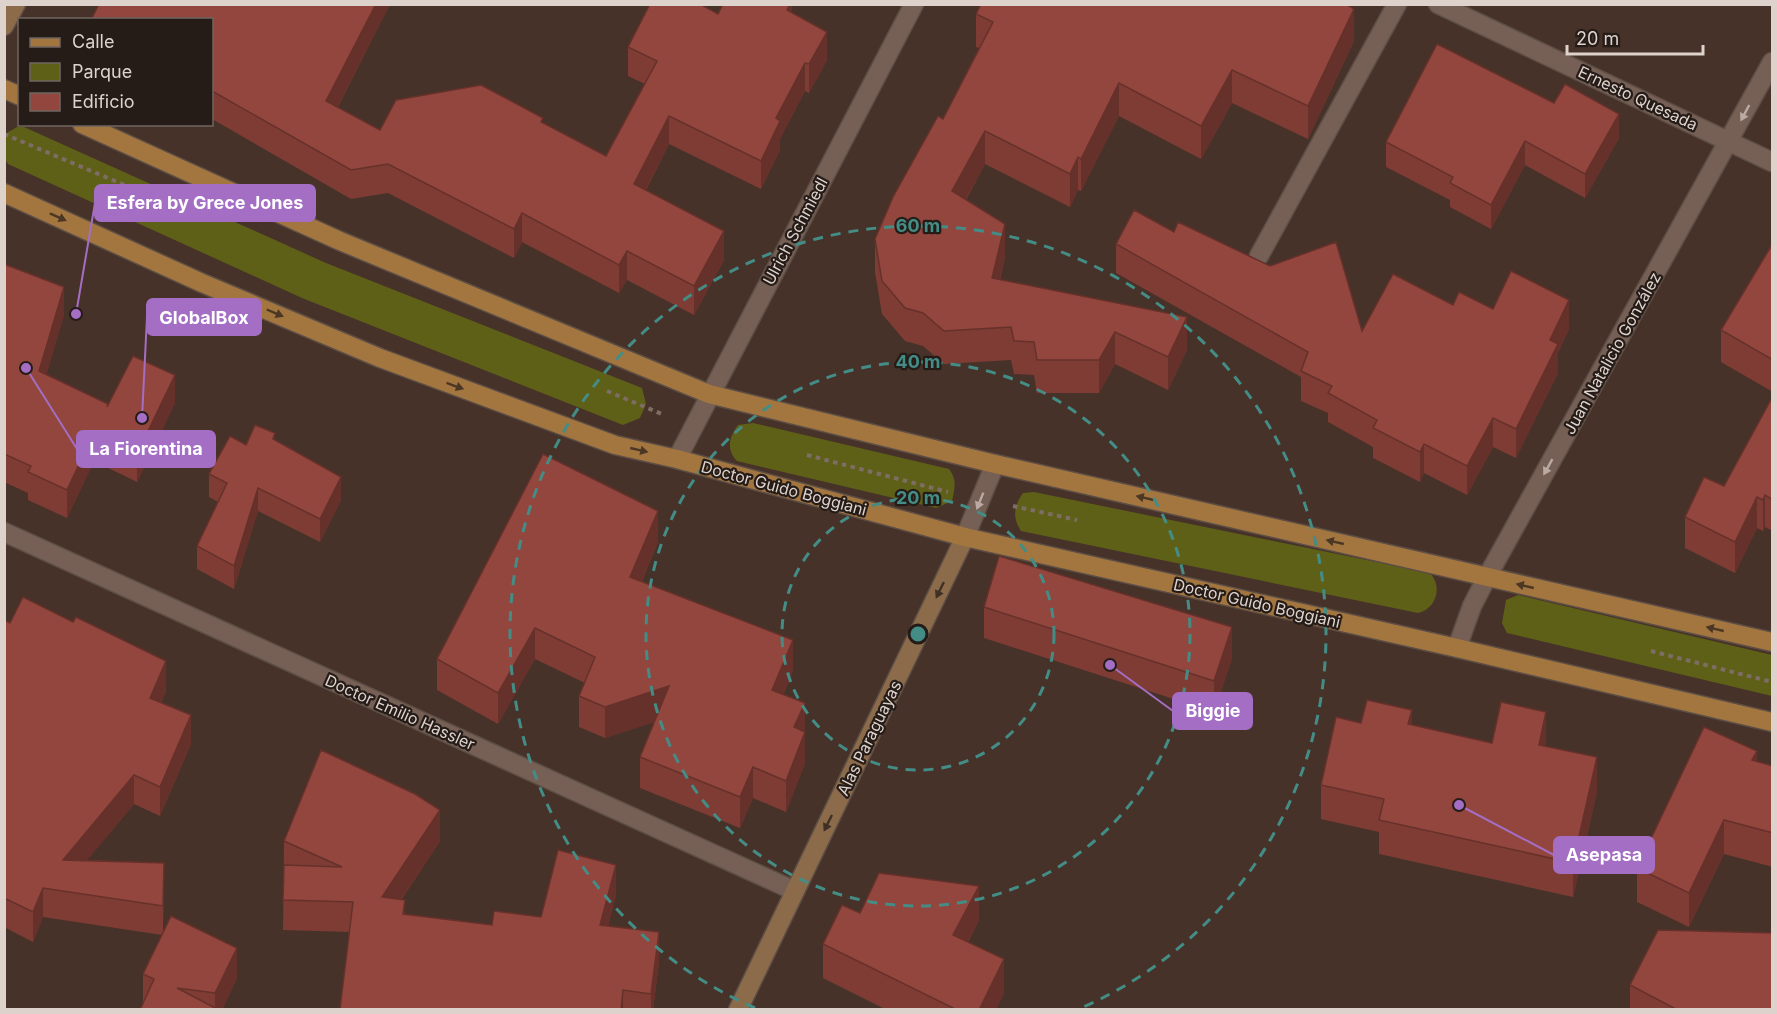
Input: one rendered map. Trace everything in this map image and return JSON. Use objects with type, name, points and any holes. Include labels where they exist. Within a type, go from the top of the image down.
[{"type":"main road","points":[[4,89],[18,95]]},
{"type":"main road","points":[[86,126],[340,241],[710,393],[995,464],[1773,642]]},
{"type":"main road","name":"Doctor Guido Boggiani","points":[[4,193],[202,283],[380,358],[615,445],[677,459],[965,537],[1773,722]]},
{"type":"street","points":[[4,26],[16,4]]},
{"type":"street","name":"Ulrich Schmiedl","points":[[677,459],[914,4]]},
{"type":"street","points":[[1259,256],[1397,4]]},
{"type":"street","name":"Ernesto Quesada","points":[[1438,4],[1773,162]]},
{"type":"street","name":"Juan Natalicio González","points":[[1457,648],[1472,606],[1486,578],[1731,142],[1773,62]]},
{"type":"street","name":"Alas Paraguayas","points":[[738,1010],[965,537],[995,464]]},
{"type":"street","name":"Doctor Emilio Hassler","points":[[4,532],[795,891]]},
{"type":"green space","points":[[17,127],[24,127],[326,263],[642,388],[646,404],[640,418],[623,425],[302,298],[8,164],[5,159],[5,134]]},
{"type":"green space","points":[[753,423],[949,469],[955,484],[952,501],[936,508],[737,461],[730,448],[732,434],[738,425]]},
{"type":"green space","points":[[1034,492],[1430,573],[1436,585],[1436,597],[1429,607],[1418,613],[1021,531],[1016,521],[1016,507],[1023,493]]},
{"type":"green space","points":[[1518,595],[1772,655],[1772,696],[1507,633],[1502,623],[1506,600]]},
{"type":"building","points":[[99,4],[376,4],[326,101],[380,130],[396,100],[481,85],[543,118],[541,122],[606,156],[657,61],[628,47],[650,4],[700,4],[718,14],[723,4],[790,4],[787,10],[827,32],[809,64],[805,63],[776,118],[780,121],[761,161],[669,116],[634,184],[724,231],[694,286],[627,251],[619,265],[522,213],[514,229],[388,164],[351,170],[213,92],[213,18],[92,18]]},
{"type":"building","points":[[981,4],[1346,4],[1354,9],[1308,106],[1232,70],[1201,126],[1119,83],[1081,159],[1078,157],[1070,174],[985,131],[952,191],[1005,224],[992,278],[1187,317],[1168,357],[1115,332],[1099,360],[1037,360],[1034,342],[1014,341],[1011,327],[944,331],[923,313],[905,308],[882,281],[875,239],[893,197],[938,116],[943,119],[993,22],[976,14]]},
{"type":"building","points":[[1437,44],[1554,103],[1565,84],[1619,114],[1585,174],[1525,141],[1491,205],[1450,183],[1453,177],[1386,142]]},
{"type":"building","points":[[1134,210],[1174,232],[1178,222],[1270,266],[1336,242],[1362,331],[1393,274],[1453,305],[1459,292],[1493,309],[1511,271],[1569,300],[1550,340],[1558,344],[1516,429],[1493,418],[1467,466],[1424,444],[1420,452],[1373,428],[1377,420],[1328,393],[1332,386],[1301,371],[1308,352],[1116,244]]},
{"type":"building","points":[[1773,243],[1773,360],[1721,330]]},
{"type":"building","points":[[4,264],[64,287],[39,371],[108,404],[107,407],[133,356],[175,375],[137,454],[94,433],[67,490],[28,472],[31,466],[4,454]]},
{"type":"building","points":[[1773,396],[1773,500],[1765,495],[1763,500],[1757,497],[1735,542],[1685,517],[1704,477],[1724,486]]},
{"type":"building","points":[[255,425],[275,433],[273,439],[341,477],[320,519],[258,488],[234,566],[197,546],[227,483],[209,474],[230,436],[246,445]]},
{"type":"building","points":[[543,454],[658,511],[630,577],[793,640],[772,690],[805,703],[794,727],[805,732],[786,781],[753,767],[740,797],[640,757],[669,686],[605,707],[579,696],[595,657],[535,628],[498,693],[437,659]]},
{"type":"building","points":[[999,556],[1232,627],[1214,681],[984,607]]},
{"type":"building","points":[[23,597],[73,622],[76,617],[166,661],[150,698],[191,715],[160,787],[134,775],[63,860],[164,863],[163,906],[43,888],[33,912],[4,898],[4,620],[10,623]]},
{"type":"building","points":[[1367,700],[1412,710],[1408,724],[1492,743],[1501,702],[1546,712],[1539,745],[1597,757],[1573,863],[1379,820],[1384,799],[1321,785],[1336,717],[1361,723]]},
{"type":"building","points":[[1704,727],[1757,751],[1752,760],[1773,766],[1773,833],[1724,820],[1689,893],[1637,868]]},
{"type":"building","points":[[321,750],[415,794],[440,810],[382,897],[405,900],[403,914],[492,925],[494,911],[541,917],[558,850],[616,865],[600,925],[659,932],[651,994],[623,990],[621,1010],[340,1009],[353,902],[283,900],[284,865],[342,867],[284,841]]},
{"type":"building","points":[[879,873],[979,886],[953,935],[1004,959],[979,1010],[957,1010],[823,944],[842,905],[860,913]]},
{"type":"building","points":[[171,916],[237,948],[215,993],[177,988],[219,1010],[140,1010],[154,979],[143,974]]},
{"type":"building","points":[[1658,930],[1773,933],[1773,1010],[1673,1010],[1674,1008],[1630,985]]},
{"type":"place","name":"Esfera by Grece Jones","points":[[76,314]]},
{"type":"place","name":"La Fiorentina","points":[[26,368]]},
{"type":"place","name":"GlobalBox","points":[[142,418]]},
{"type":"place","name":"Biggie","points":[[1110,665]]},
{"type":"place","name":"Asepasa","points":[[1459,805]]}]
